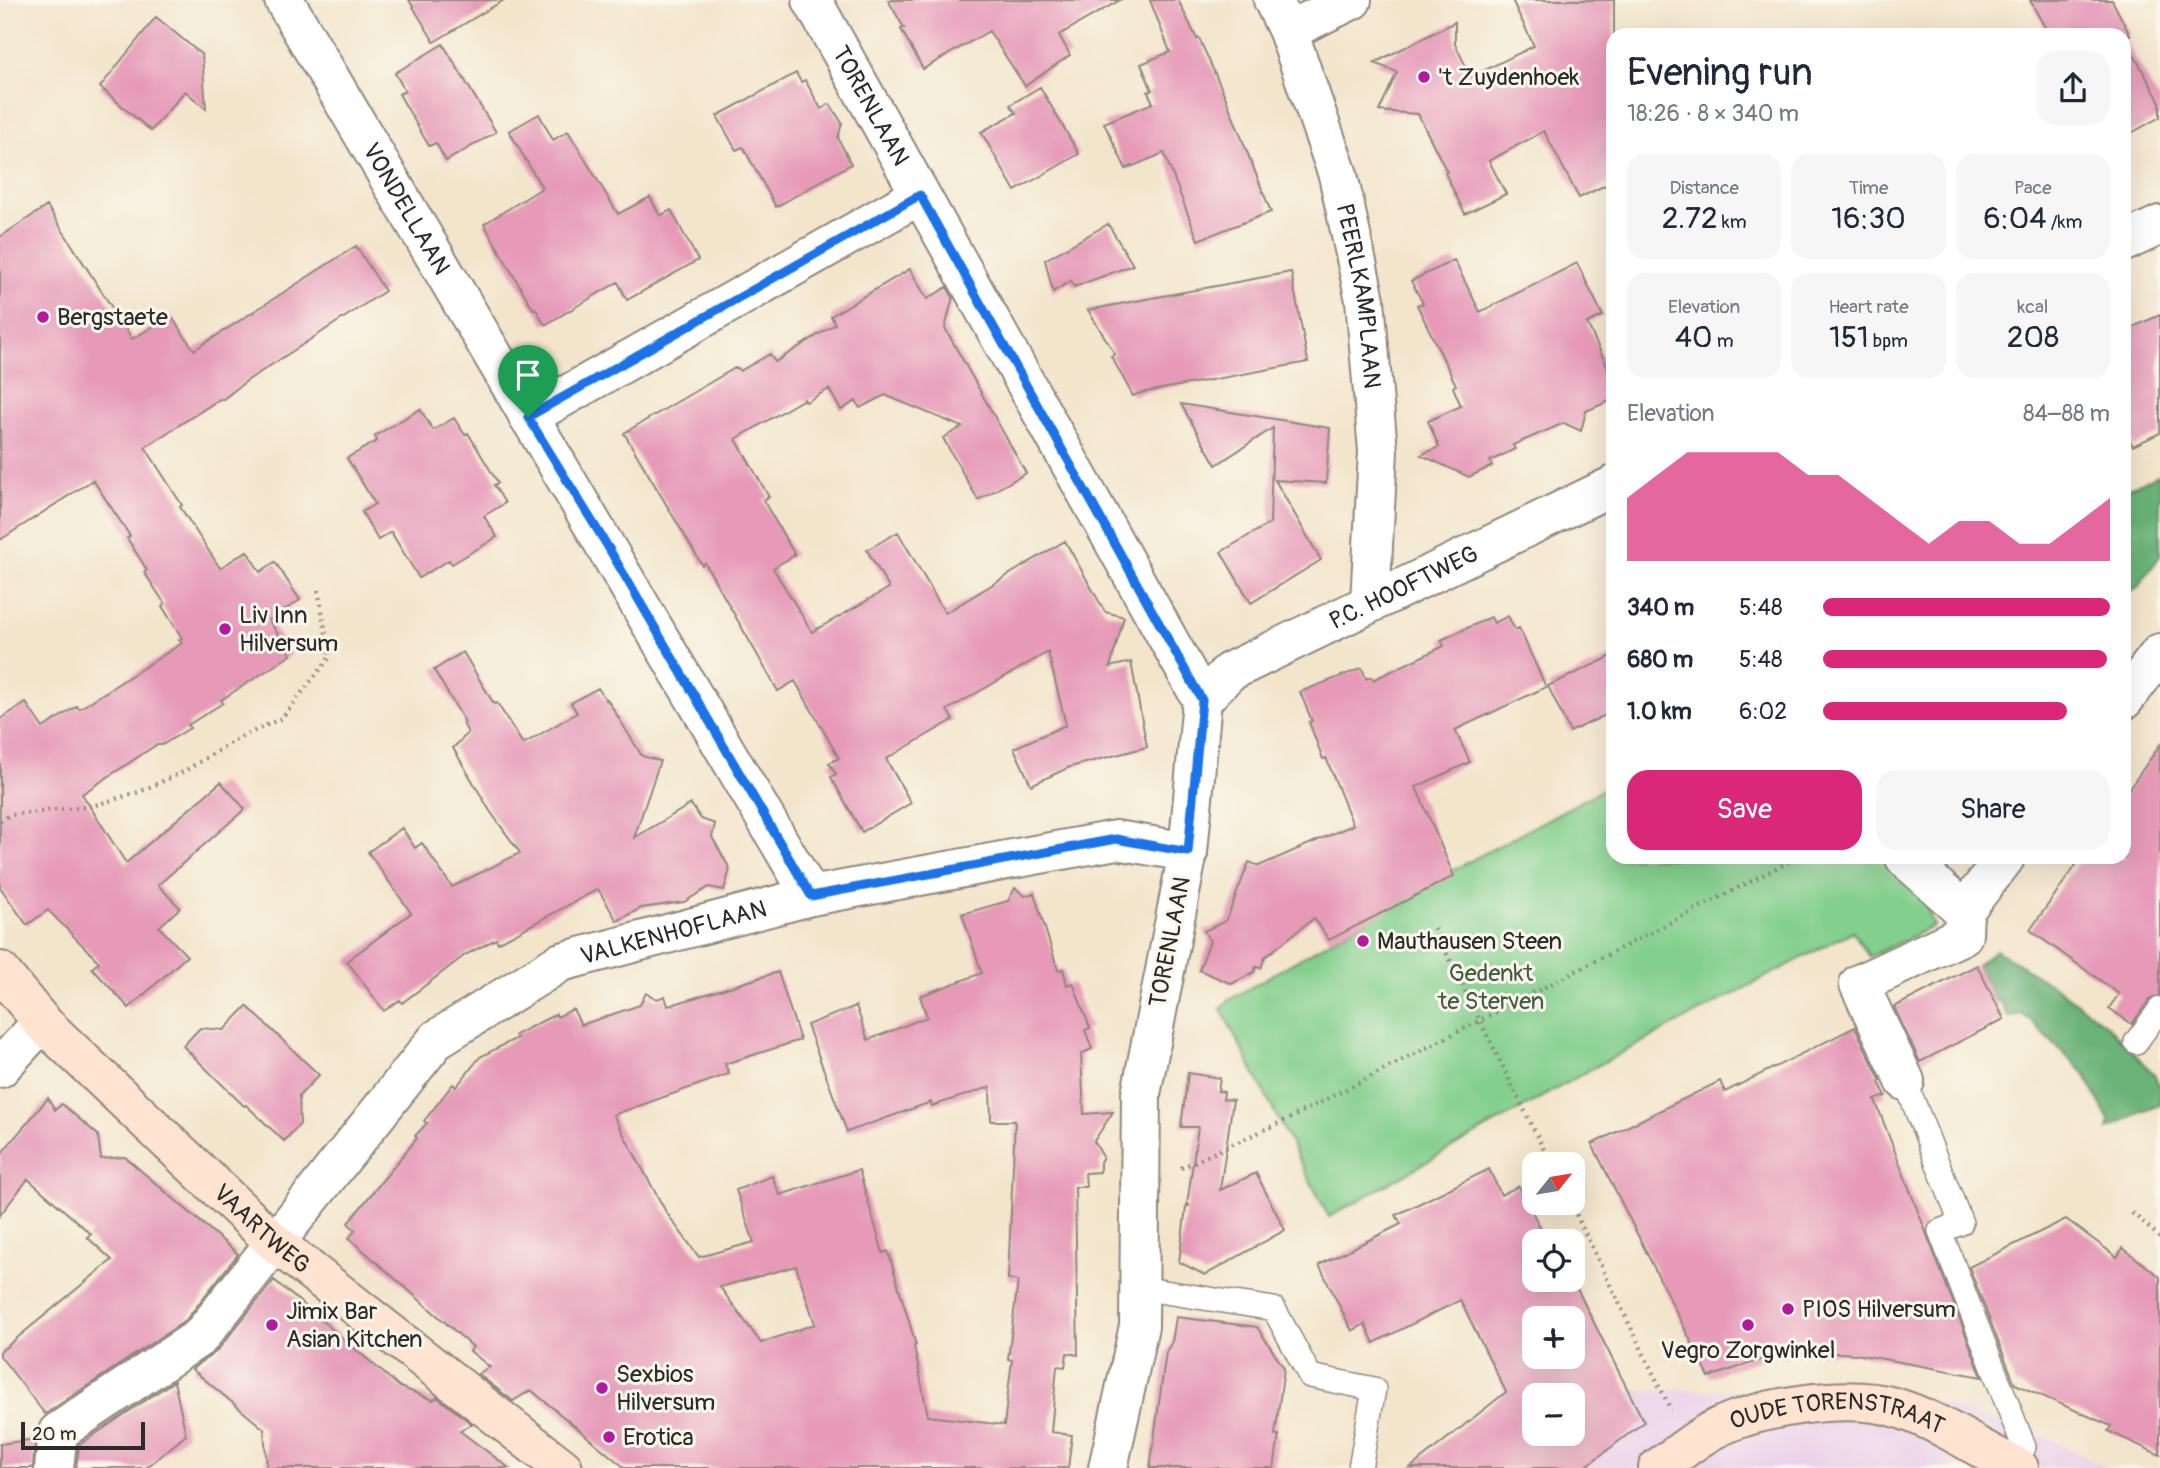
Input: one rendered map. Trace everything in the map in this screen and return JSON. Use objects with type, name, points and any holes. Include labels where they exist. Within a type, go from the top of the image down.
[{"type":"street","name":"VONDELLAAN","points":[[284,0],[811,896]]},
{"type":"street","name":"TORENLAAN","points":[[811,0],[1202,700],[1188,852],[1141,1094],[1139,1326],[1108,1468]]},
{"type":"street","points":[[1280,15],[1352,0]]},
{"type":"street","name":"PEERLKAMPLAAN","points":[[1280,15],[1338,175],[1365,300],[1378,451],[1370,603]]},
{"type":"street","points":[[528,417],[920,195]]},
{"type":"street","points":[[2131,239],[2160,225]]},
{"type":"street","name":"P.C. HOOFTWEG","points":[[1202,700],[1229,672],[1606,489]]},
{"type":"street","points":[[2131,691],[2160,653]]},
{"type":"street","name":"VALKENHOFLAAN","points":[[54,1468],[58,1432],[200,1337],[437,1039],[561,962],[811,896],[1116,839],[1188,852]]},
{"type":"street","points":[[1912,864],[1964,911]]},
{"type":"street","points":[[1905,1081],[1859,984],[1963,935],[1964,911],[2000,864]]},
{"type":"street","name":"VAARTWEG","points":[[0,971],[42,1022],[274,1242],[563,1468]]},
{"type":"street","points":[[0,1068],[42,1022]]},
{"type":"street","name":"OUDE TORENSTRAAT","points":[[1658,1468],[1711,1432],[1753,1414],[1854,1400],[1894,1407],[1946,1429],[2016,1467]]},
{"type":"lane","points":[[2136,1042],[2160,1009]]},
{"type":"lane","points":[[1905,1081],[1961,1223],[1940,1231],[2024,1447],[2016,1467]]},
{"type":"lane","points":[[1139,1288],[1273,1309],[1310,1376],[1374,1389],[1360,1468]]},
{"type":"path","points":[[0,821],[9,815],[92,806],[139,792],[183,772],[237,739],[282,718],[330,657],[318,589]]},
{"type":"path","points":[[1140,1187],[1286,1120],[1784,864]]},
{"type":"path","points":[[1434,928],[1545,1152]]},
{"type":"path","points":[[2132,1213],[2160,1237]]},
{"type":"path","points":[[1576,1215],[1673,1414]]},
{"type":"shaded area","points":[[1898,1389],[2051,1439],[2107,1468],[1468,1468],[1522,1440],[1522,1446],[1585,1446],[1585,1391]]},
{"type":"green space","points":[[2160,474],[2160,556],[2138,587],[2131,591],[2131,487]]},
{"type":"green space","name":"Gedenkt te Sterven","points":[[1606,788],[1606,864],[1893,864],[1924,901],[1934,926],[1869,957],[1853,931],[1595,1067],[1329,1217],[1221,1009],[1229,1000],[1444,875]]},
{"type":"green space","points":[[1996,950],[2057,988],[2110,1028],[2154,1074],[2160,1087],[2160,1105],[2108,1129],[2110,1122],[2084,1073],[2023,1014],[2008,1017],[2000,1000],[1996,1002],[1977,965]]},
{"type":"building","points":[[409,0],[504,0],[434,42]]},
{"type":"building","points":[[888,0],[1120,0],[1059,35],[1070,55],[1025,86],[989,31],[923,69]]},
{"type":"building","points":[[1150,0],[1178,0],[1197,39],[1199,38],[1224,94],[1271,212],[1198,240],[1164,153],[1126,169],[1104,123],[1153,103],[1148,92],[1152,90],[1141,64],[1170,52]]},
{"type":"building","points":[[1512,0],[1614,0],[1614,28],[1606,28],[1606,185],[1579,198],[1544,131],[1489,161],[1506,194],[1465,214],[1418,114],[1379,111],[1397,72],[1374,63],[1455,22],[1455,44],[1471,77],[1534,46]]},
{"type":"building","points":[[2030,0],[2112,0],[2126,28],[2045,28]]},
{"type":"building","points":[[156,17],[202,55],[206,109],[185,91],[151,131],[100,87]]},
{"type":"building","points":[[443,44],[496,132],[446,161],[436,143],[429,146],[399,94],[405,91],[395,73]]},
{"type":"building","points":[[2131,50],[2160,102],[2160,117],[2131,133]]},
{"type":"building","points":[[796,73],[801,82],[805,80],[821,109],[830,104],[842,123],[838,138],[851,164],[776,207],[743,147],[736,150],[717,116]]},
{"type":"building","points":[[1040,87],[1079,154],[1015,191],[981,132],[1016,113],[1010,105]]},
{"type":"building","points":[[539,114],[553,140],[568,131],[618,214],[650,197],[660,216],[671,210],[698,260],[627,300],[618,282],[545,325],[484,224],[542,188],[509,131]]},
{"type":"building","points":[[47,206],[132,339],[171,316],[194,350],[356,246],[385,291],[245,382],[222,400],[145,447],[220,568],[247,551],[260,572],[275,562],[300,600],[269,620],[291,655],[221,700],[223,703],[188,725],[190,728],[162,745],[156,745],[82,794],[126,863],[221,782],[245,809],[158,885],[180,908],[159,927],[187,956],[129,1008],[92,968],[99,962],[48,910],[27,925],[0,887],[0,719],[26,703],[43,728],[77,706],[79,709],[182,643],[179,640],[182,638],[162,606],[165,604],[144,572],[147,570],[127,538],[130,536],[93,480],[0,540],[0,237]]},
{"type":"building","points":[[1108,224],[1133,265],[1074,287],[1071,281],[1053,292],[1045,260]]},
{"type":"building","points":[[1454,260],[1480,312],[1577,263],[1603,316],[1587,323],[1606,364],[1606,402],[1586,411],[1581,431],[1564,423],[1513,445],[1515,449],[1490,461],[1492,466],[1469,477],[1421,455],[1439,447],[1428,421],[1461,406],[1453,387],[1456,385],[1417,305],[1423,303],[1411,281]]},
{"type":"building","points":[[910,269],[927,299],[947,287],[953,297],[945,328],[1026,473],[978,500],[943,438],[962,427],[885,395],[860,408],[856,401],[841,410],[829,389],[806,402],[804,399],[736,439],[769,497],[763,500],[795,555],[773,568],[812,632],[889,588],[867,550],[898,532],[945,613],[1065,541],[1105,612],[1124,617],[1110,667],[1131,662],[1147,747],[1070,767],[1031,785],[1014,748],[1066,725],[1048,652],[947,710],[953,720],[886,759],[911,803],[862,832],[831,777],[836,774],[829,763],[839,758],[795,681],[778,691],[705,563],[702,565],[624,433],[735,368],[740,371],[770,354],[775,362],[835,324],[831,316]]},
{"type":"building","points":[[1291,272],[1308,362],[1133,396],[1111,356],[1115,354],[1088,310]]},
{"type":"building","points":[[2160,315],[2160,433],[2133,446],[2131,442],[2131,328]]},
{"type":"building","points":[[1181,404],[1330,428],[1326,483],[1275,480],[1321,560],[1251,603],[1221,552],[1270,523],[1273,428],[1216,465]]},
{"type":"building","points":[[420,409],[433,430],[454,418],[465,435],[468,433],[498,483],[494,485],[505,503],[484,516],[497,537],[452,564],[449,560],[419,578],[391,532],[378,540],[362,512],[375,504],[347,458],[377,441],[375,436]]},
{"type":"building","points":[[1508,616],[1515,630],[1519,628],[1546,687],[1455,730],[1470,762],[1416,787],[1454,876],[1329,940],[1314,918],[1265,957],[1261,968],[1256,967],[1254,972],[1232,984],[1199,970],[1210,941],[1204,931],[1226,921],[1249,862],[1259,866],[1353,825],[1326,758],[1323,759],[1300,692],[1362,668],[1366,679],[1371,677],[1373,680],[1444,646],[1441,640],[1491,617],[1494,623]]},
{"type":"building","points":[[463,652],[494,704],[497,703],[523,744],[577,713],[571,703],[598,688],[642,756],[660,761],[634,838],[691,804],[701,819],[715,824],[712,837],[730,869],[724,890],[709,887],[684,902],[641,908],[617,921],[598,889],[498,943],[496,939],[465,955],[402,1003],[400,1000],[384,1011],[347,961],[411,913],[368,852],[402,828],[415,848],[422,843],[452,887],[520,853],[490,811],[453,748],[468,733],[463,723],[465,722],[434,670]]},
{"type":"building","points":[[1606,659],[1606,715],[1570,732],[1548,686]]},
{"type":"building","points":[[2160,745],[2160,995],[2149,1000],[2132,1024],[2109,1008],[2119,994],[2030,930],[2077,864],[2131,864],[2131,786]]},
{"type":"building","points":[[1015,888],[1025,896],[1034,893],[1058,970],[1063,969],[1067,985],[1073,983],[1090,1028],[1085,1030],[1092,1049],[1081,1054],[1084,1114],[1113,1112],[1094,1141],[1103,1157],[1100,1172],[1085,1173],[1086,1187],[1075,1187],[1078,1355],[1067,1353],[1065,1367],[1057,1366],[1051,1432],[1072,1435],[1068,1468],[625,1468],[531,1390],[513,1401],[478,1374],[490,1367],[470,1351],[473,1347],[349,1238],[355,1230],[348,1223],[417,1138],[415,1136],[427,1123],[424,1121],[453,1084],[456,1087],[480,1057],[517,1038],[515,1035],[556,1014],[557,1017],[573,1009],[581,1025],[640,1005],[646,993],[657,999],[665,996],[668,1006],[778,972],[800,1040],[725,1064],[729,1074],[613,1115],[666,1212],[699,1257],[754,1242],[736,1190],[772,1176],[780,1195],[859,1170],[883,1253],[888,1251],[916,1345],[914,1346],[928,1416],[1004,1425],[1012,1360],[1008,1359],[1018,1281],[1008,1279],[1015,1121],[991,1121],[990,1087],[932,1106],[931,1102],[847,1132],[807,1025],[856,1006],[868,1040],[927,1017],[920,996],[982,973],[962,914],[1008,901]],"holes":[[[796,1266],[815,1324],[761,1343],[720,1287]]]},
{"type":"building","points":[[1977,965],[2004,1019],[1920,1062],[1894,1007]]},
{"type":"building","points":[[247,1006],[319,1075],[299,1096],[300,1124],[284,1141],[183,1046],[200,1028],[224,1030]]},
{"type":"building","points":[[1855,1027],[1886,1096],[1875,1100],[1982,1377],[1856,1354],[1805,1353],[1763,1359],[1709,1377],[1592,1144],[1720,1081],[1725,1092]]},
{"type":"building","points":[[1188,1073],[1220,1078],[1218,1091],[1224,1092],[1223,1099],[1233,1100],[1220,1190],[1256,1173],[1285,1230],[1205,1275],[1179,1262],[1186,1207],[1190,1205],[1187,1205],[1198,1127],[1181,1127]]},
{"type":"building","points":[[48,1098],[55,1110],[62,1104],[98,1135],[101,1159],[125,1157],[238,1254],[185,1321],[45,1414],[0,1356],[0,1352],[112,1260],[87,1237],[91,1234],[28,1179],[0,1215],[0,1155]]},
{"type":"building","points":[[1489,1169],[1501,1195],[1519,1186],[1522,1192],[1522,1215],[1534,1215],[1541,1229],[1522,1229],[1522,1292],[1579,1292],[1644,1422],[1584,1468],[1410,1468],[1506,1392],[1460,1300],[1374,1343],[1365,1324],[1352,1331],[1319,1265],[1401,1224],[1396,1215]]},
{"type":"building","points":[[2066,1219],[2117,1257],[2123,1248],[2160,1277],[2160,1455],[2108,1431],[2111,1426],[2015,1384],[1969,1267]]},
{"type":"building","points":[[274,1280],[400,1387],[433,1400],[437,1397],[472,1424],[460,1431],[509,1468],[267,1468],[264,1429],[192,1369],[217,1351]]},
{"type":"building","points":[[1176,1317],[1257,1327],[1284,1368],[1275,1435],[1279,1435],[1274,1468],[1150,1468],[1166,1352],[1172,1342]]},
{"type":"building","points":[[174,1381],[186,1435],[146,1468],[76,1468],[79,1445]]},
{"type":"building","points":[[35,1439],[33,1468],[0,1468],[0,1444]]},
{"type":"place","name":"'t Zuydenhoek","points":[[1424,77]]},
{"type":"place","name":"Bergstaete","points":[[43,317]]},
{"type":"place","name":"Liv Inn Hilversum","points":[[225,629]]},
{"type":"place","name":"Mauthausen Steen","points":[[1363,941]]},
{"type":"place","name":"PIOS Hilversum","points":[[1788,1309]]},
{"type":"place","name":"Jimix Bar Asian Kitchen","points":[[272,1325]]},
{"type":"place","name":"Vegro Zorgwinkel","points":[[1748,1325]]},
{"type":"place","name":"Sexbios Hilversum","points":[[602,1388]]},
{"type":"place","name":"Erotica","points":[[609,1437]]},
{"type":"route","points":[[920,195],[1202,700],[1188,852],[1116,839],[811,896],[608,547],[528,417],[920,195]]}]
